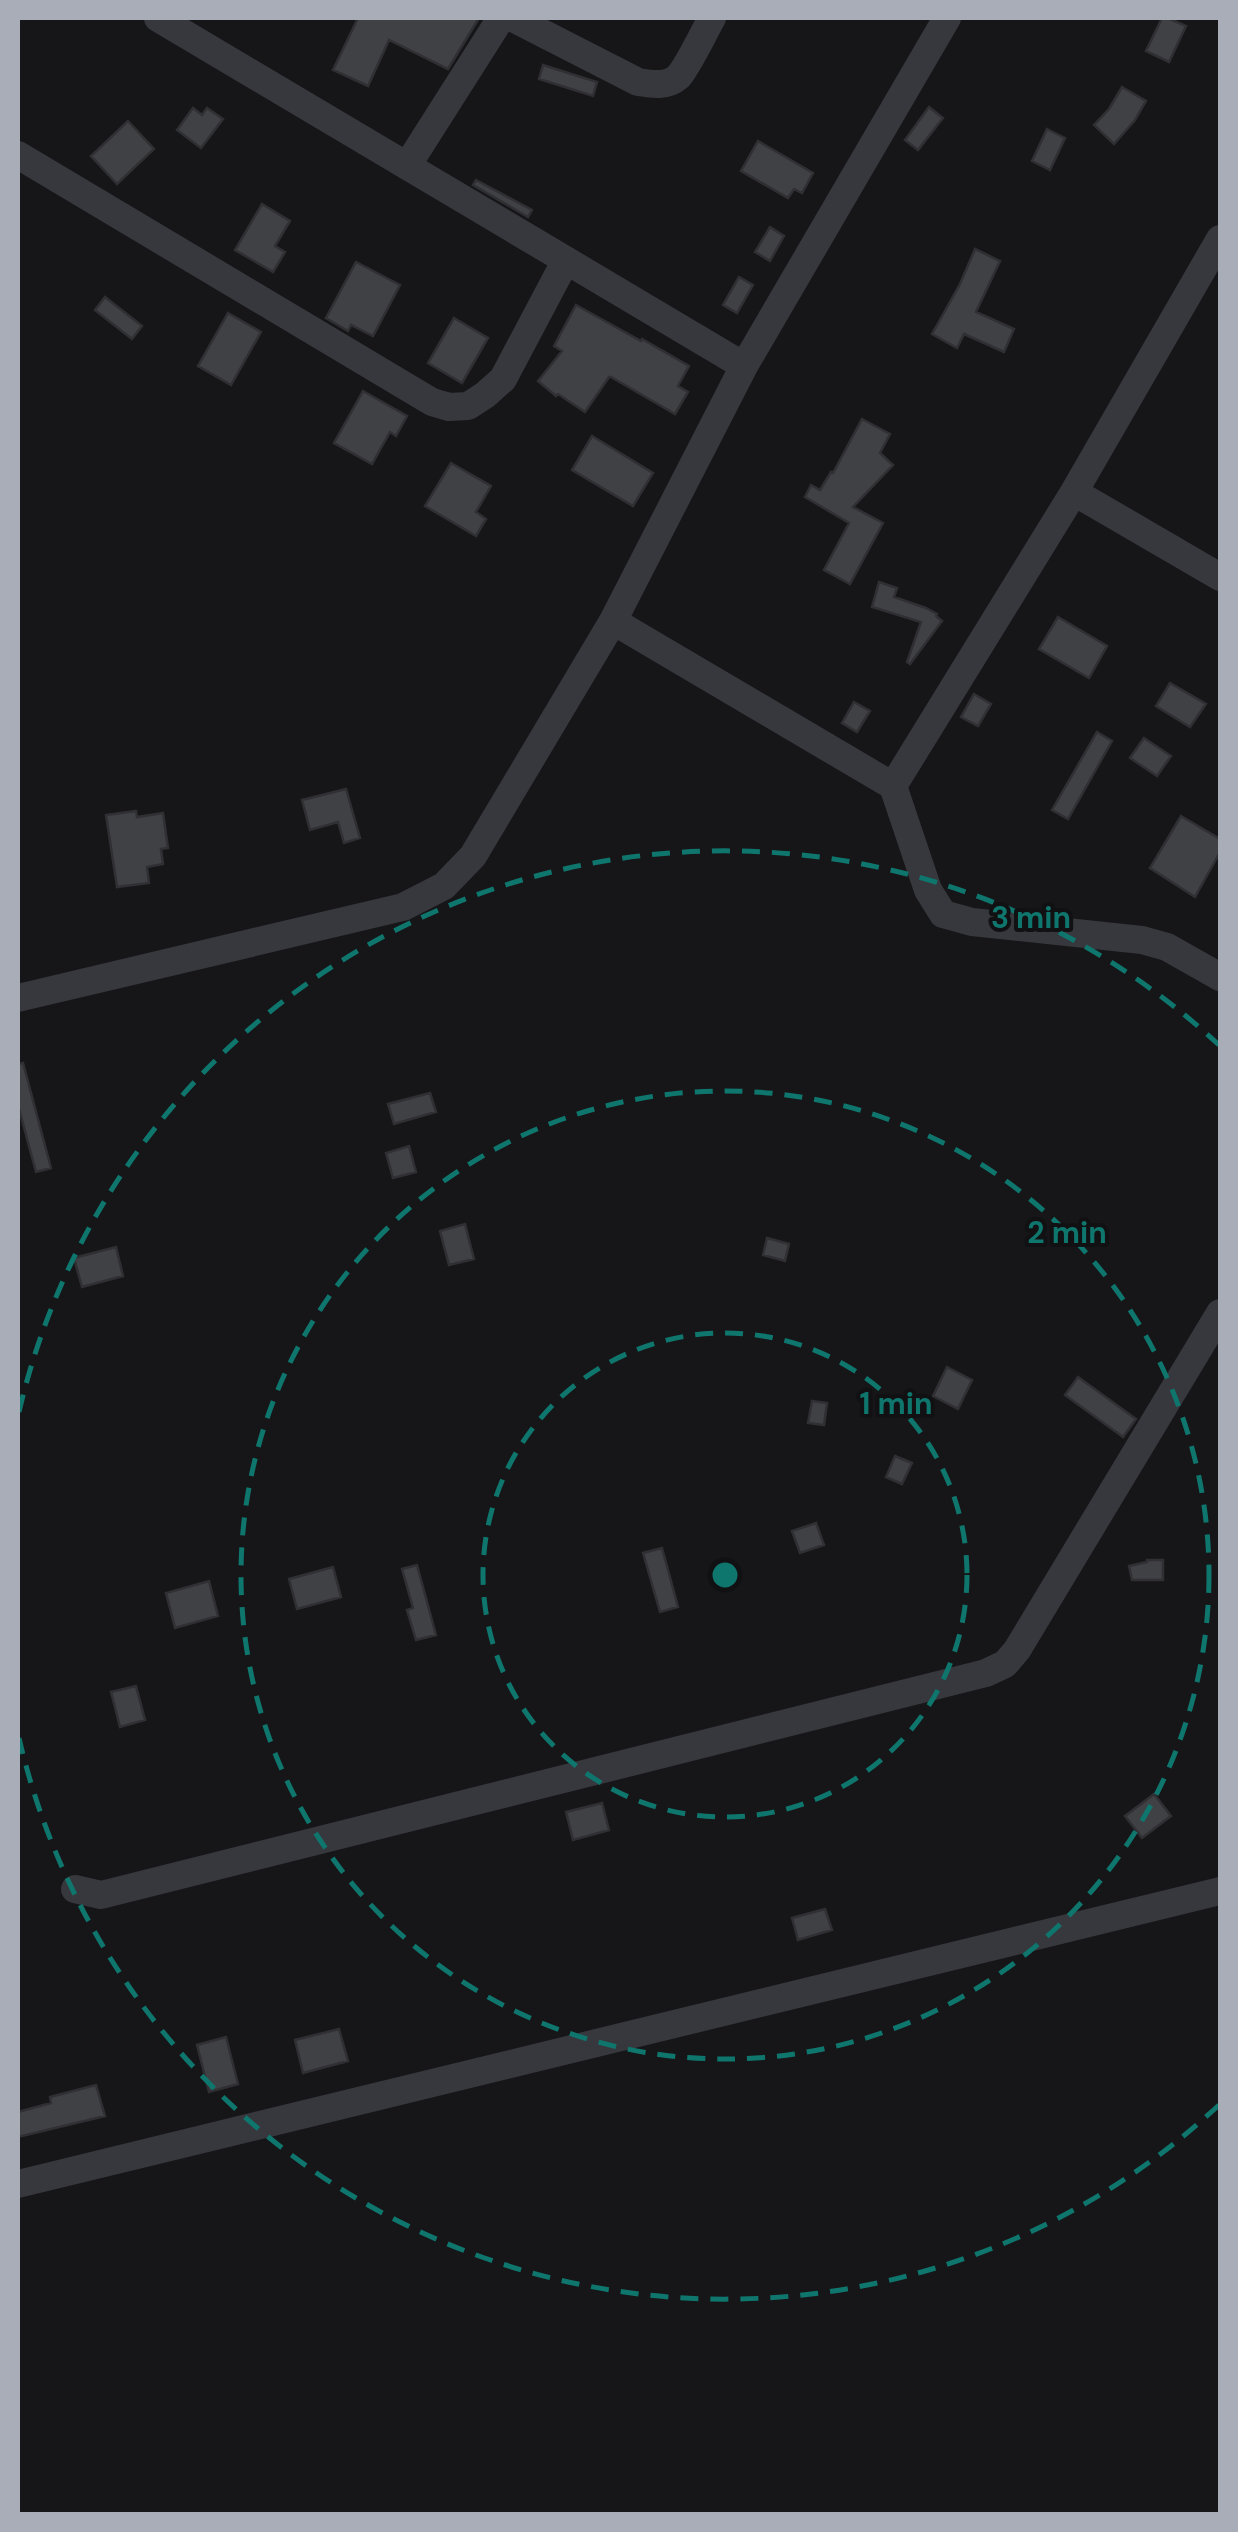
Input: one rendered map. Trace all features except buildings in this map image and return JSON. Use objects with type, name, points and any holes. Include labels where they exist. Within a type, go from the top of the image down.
[{"type":"street","points":[[158,18],[744,366]]},
{"type":"street","points":[[407,166],[501,18]]},
{"type":"street","points":[[513,18],[638,82],[655,85],[678,76],[712,18]]},
{"type":"street","points":[[18,998],[404,908],[444,886],[473,856],[614,621],[744,366],[947,18]]},
{"type":"street","points":[[18,155],[432,402],[449,407],[468,406],[486,396],[503,378],[566,260]]},
{"type":"street","points":[[893,786],[1074,492],[1220,239]]},
{"type":"street","points":[[1074,492],[1220,577]]},
{"type":"street","points":[[614,621],[893,786],[928,890],[943,914],[972,922],[1142,940],[1168,946],[1220,977]]},
{"type":"street","points":[[76,1889],[101,1896],[967,1678],[1006,1664],[1220,1313]]},
{"type":"street","points":[[18,2184],[1220,1891]]}]
